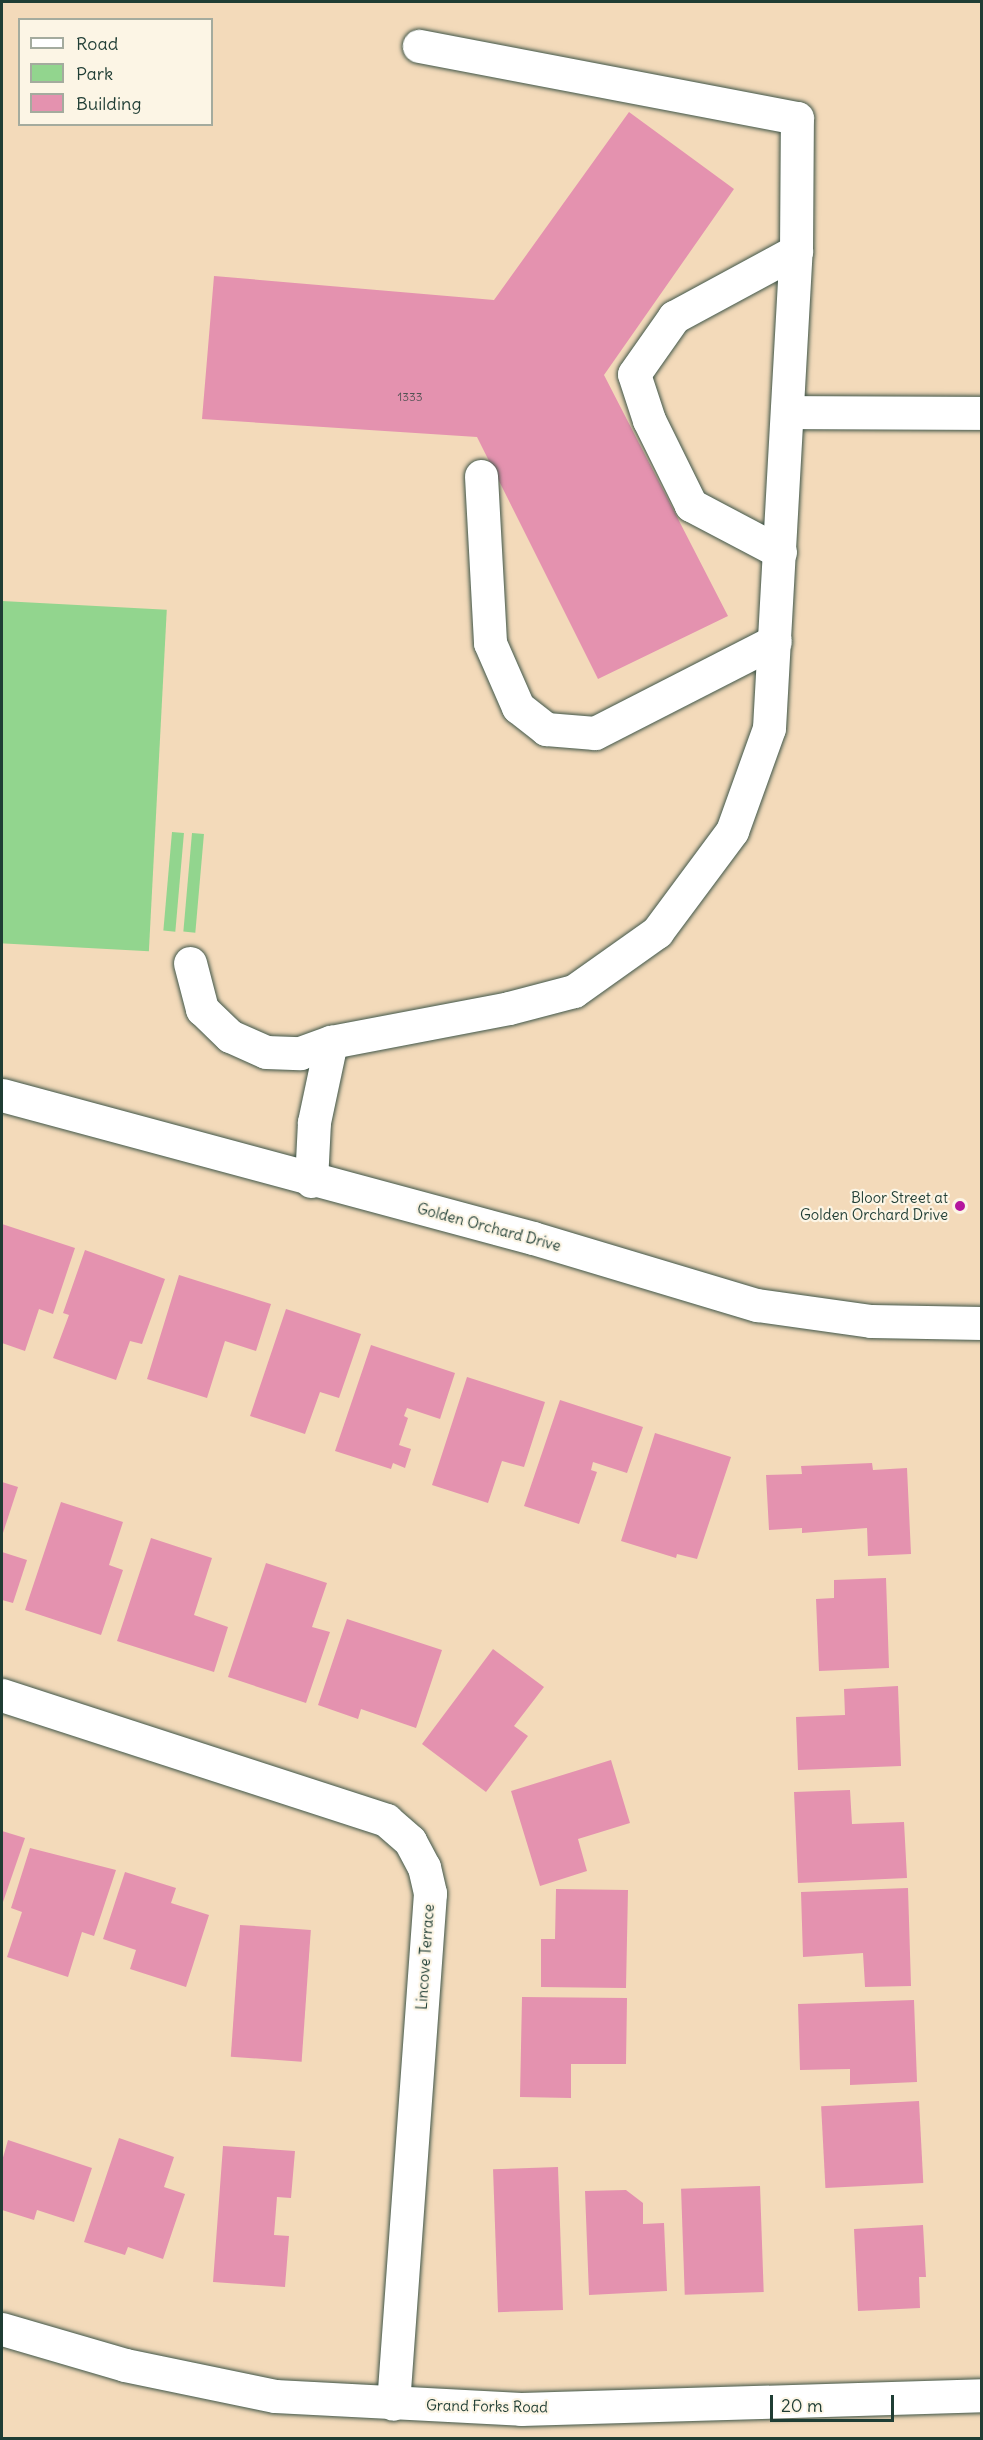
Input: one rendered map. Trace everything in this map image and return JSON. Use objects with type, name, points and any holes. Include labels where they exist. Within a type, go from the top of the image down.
[{"type":"street","points":[[190,963],[202,1009],[230,1036],[266,1052],[300,1053],[331,1042],[509,1008],[574,991],[657,932],[732,831],[770,728],[796,251],[797,118],[419,46]]},
{"type":"street","points":[[780,552],[691,505],[649,420],[634,374],[674,317],[796,251]]},
{"type":"street","points":[[787,412],[981,413]]},
{"type":"street","points":[[481,476],[490,643],[518,707],[546,729],[594,733],[775,641]]},
{"type":"street","points":[[311,1181],[314,1122],[331,1042]]},
{"type":"street","name":"Golden Orchard Drive","points":[[2,1095],[311,1181],[533,1238],[758,1305],[871,1321],[981,1323]]},
{"type":"street","name":"Lincove Terrace","points":[[2,1695],[386,1820],[410,1841],[420,1858],[430,1893],[393,2404]]},
{"type":"street","name":"Grand Forks Road","points":[[2,2329],[125,2365],[275,2396],[393,2404],[521,2409],[981,2395]]},
{"type":"green space","points":[[2,601],[167,610],[149,951],[2,943]]},
{"type":"green space","points":[[172,832],[184,833],[175,932],[163,931]]},
{"type":"green space","points":[[192,833],[204,834],[195,933],[183,932]]},
{"type":"building","points":[[629,112],[734,189],[604,375],[728,616],[598,679],[477,437],[202,419],[214,276],[494,300]]},
{"type":"building","points":[[2,1224],[75,1248],[53,1314],[39,1309],[25,1351],[2,1343]]},
{"type":"building","points":[[85,1250],[165,1279],[142,1344],[130,1341],[116,1380],[53,1358],[69,1315],[63,1313]]},
{"type":"building","points":[[179,1275],[271,1304],[256,1351],[225,1341],[207,1398],[147,1379]]},
{"type":"building","points":[[286,1309],[361,1334],[339,1398],[320,1392],[305,1434],[250,1416]]},
{"type":"building","points":[[371,1345],[455,1373],[440,1419],[407,1408],[404,1416],[408,1418],[399,1445],[411,1449],[405,1468],[393,1463],[391,1469],[335,1451]]},
{"type":"building","points":[[467,1377],[545,1402],[524,1467],[502,1461],[488,1503],[432,1485]]},
{"type":"building","points":[[560,1400],[643,1427],[627,1473],[593,1462],[591,1470],[597,1472],[579,1524],[524,1506]]},
{"type":"building","points":[[655,1433],[731,1457],[697,1559],[677,1554],[676,1558],[621,1541]]},
{"type":"building","points":[[872,1463],[873,1470],[907,1468],[911,1554],[868,1556],[867,1528],[802,1533],[802,1528],[769,1530],[766,1475],[802,1474],[801,1466]]},
{"type":"building","points":[[2,1482],[18,1487],[2,1536]]},
{"type":"building","points":[[61,1502],[123,1522],[109,1565],[123,1570],[101,1635],[25,1610]]},
{"type":"building","points":[[151,1538],[212,1558],[194,1615],[228,1627],[214,1672],[117,1641]]},
{"type":"building","points":[[2,1552],[27,1560],[13,1603],[2,1600]]},
{"type":"building","points":[[266,1563],[327,1583],[312,1627],[330,1632],[306,1703],[228,1677]]},
{"type":"building","points":[[886,1578],[889,1668],[819,1671],[816,1599],[834,1598],[834,1580]]},
{"type":"building","points":[[347,1619],[442,1650],[416,1728],[361,1709],[358,1719],[318,1705]]},
{"type":"building","points":[[493,1649],[544,1687],[514,1726],[528,1736],[486,1792],[422,1744]]},
{"type":"building","points":[[898,1686],[901,1766],[798,1770],[796,1717],[845,1715],[844,1689]]},
{"type":"building","points":[[611,1760],[630,1823],[578,1839],[587,1871],[540,1886],[511,1791]]},
{"type":"building","points":[[850,1790],[852,1824],[904,1822],[907,1878],[798,1883],[794,1792]]},
{"type":"building","points":[[2,1831],[25,1838],[2,1905]]},
{"type":"building","points":[[30,1848],[116,1870],[94,1936],[82,1932],[68,1977],[7,1957],[22,1912],[11,1908]]},
{"type":"building","points":[[125,1872],[176,1888],[171,1903],[209,1915],[186,1987],[130,1969],[136,1950],[103,1939]]},
{"type":"building","points":[[908,1888],[911,1986],[865,1987],[863,1953],[803,1957],[801,1892]]},
{"type":"building","points":[[556,1889],[628,1890],[626,1988],[541,1987],[541,1939],[555,1939]]},
{"type":"building","points":[[240,1925],[311,1930],[302,2062],[231,2057]]},
{"type":"building","points":[[522,1997],[627,1998],[626,2064],[571,2064],[571,2098],[520,2097]]},
{"type":"building","points":[[914,2000],[917,2082],[850,2085],[850,2069],[800,2070],[798,2004]]},
{"type":"building","points":[[919,2101],[923,2183],[825,2188],[821,2106]]},
{"type":"building","points":[[119,2138],[174,2157],[164,2187],[185,2194],[163,2259],[128,2247],[125,2255],[84,2242]]},
{"type":"building","points":[[8,2140],[92,2168],[74,2222],[37,2210],[34,2220],[2,2210],[2,2161]]},
{"type":"building","points":[[223,2146],[295,2151],[291,2198],[277,2197],[274,2235],[289,2236],[285,2287],[213,2282]]},
{"type":"building","points":[[558,2167],[563,2310],[498,2312],[493,2169]]},
{"type":"building","points":[[760,2186],[764,2292],[685,2295],[681,2189]]},
{"type":"building","points":[[626,2190],[643,2203],[643,2224],[664,2223],[667,2291],[589,2295],[585,2191]]},
{"type":"building","points":[[923,2225],[926,2277],[919,2277],[920,2308],[858,2311],[854,2229]]},
{"type":"place","name":"Bloor Street at Golden Orchard Drive","points":[[960,1206]]}]
